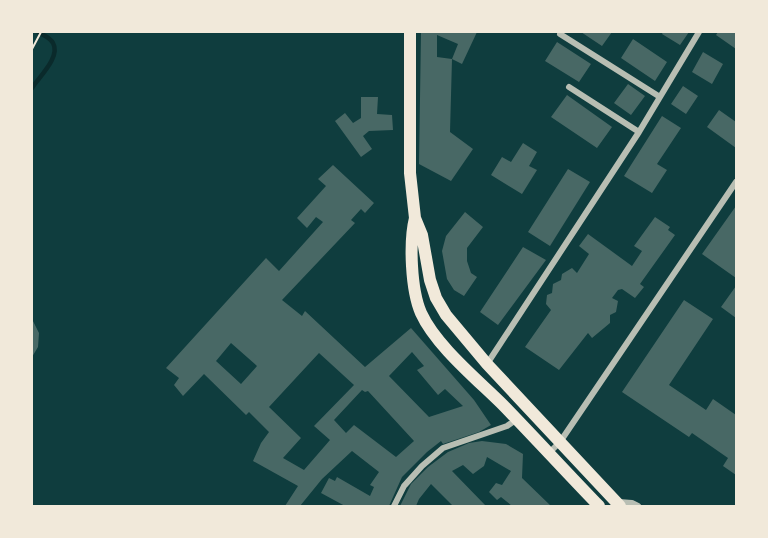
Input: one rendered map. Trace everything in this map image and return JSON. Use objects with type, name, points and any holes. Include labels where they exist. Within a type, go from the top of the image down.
[{"type":"main road","points":[[410,32],[410,173],[415,218],[422,235],[430,280],[436,298],[446,315],[487,364],[618,504]]},
{"type":"main road","points":[[415,218],[411,234],[415,283],[421,312],[441,342],[599,507]]},
{"type":"street","points":[[487,364],[639,132],[699,32]]},
{"type":"street","points":[[560,34],[660,97]]},
{"type":"street","points":[[569,87],[639,132]]},
{"type":"street","points":[[549,453],[560,442],[736,182]]},
{"type":"street","points":[[394,507],[404,486],[443,448],[507,426],[517,419]]},
{"type":"street","points":[[618,504],[632,503],[638,507]]},
{"type":"path","points":[[32,49],[41,32]]},
{"type":"building","points":[[421,32],[477,32],[462,64],[452,59],[450,132],[473,149],[451,181],[419,164]],"holes":[[[437,35],[458,44],[452,59],[437,57]]]},
{"type":"building","points":[[581,32],[612,32],[602,46]]},
{"type":"building","points":[[663,32],[689,32],[680,45],[662,34]]},
{"type":"building","points":[[718,32],[736,32],[736,49],[716,35]]},
{"type":"building","points":[[633,39],[667,62],[655,81],[621,58]]},
{"type":"building","points":[[557,42],[591,64],[579,82],[545,61]]},
{"type":"building","points":[[703,52],[723,64],[712,84],[692,72]]},
{"type":"building","points":[[628,84],[645,96],[631,115],[614,103]]},
{"type":"building","points":[[683,86],[698,96],[686,114],[671,104]]},
{"type":"building","points":[[567,95],[612,127],[597,148],[551,117]]},
{"type":"building","points":[[361,97],[378,97],[377,114],[392,115],[393,130],[369,131],[363,136],[372,149],[361,157],[335,121],[345,113],[353,123],[361,118]]},
{"type":"building","points":[[719,110],[736,122],[736,148],[707,127]]},
{"type":"building","points":[[662,116],[681,128],[657,164],[667,170],[652,193],[624,176]]},
{"type":"building","points":[[523,143],[537,152],[529,166],[537,170],[522,194],[491,175],[502,157],[511,162]]},
{"type":"building","points":[[333,165],[374,203],[365,213],[361,209],[351,220],[355,223],[282,300],[302,316],[305,311],[365,367],[411,328],[474,400],[491,425],[479,432],[443,444],[441,441],[427,452],[402,477],[389,506],[345,506],[321,493],[329,478],[335,481],[337,477],[370,496],[374,487],[370,485],[379,472],[352,451],[322,479],[300,506],[285,506],[298,486],[253,461],[269,432],[249,412],[246,415],[204,374],[183,396],[174,385],[179,378],[166,368],[266,258],[279,271],[323,222],[316,217],[307,228],[297,218],[326,186],[318,179]],"holes":[[[231,343],[257,366],[241,384],[216,361]],[[412,352],[424,366],[417,370],[438,395],[445,389],[463,406],[429,417],[389,376]],[[319,353],[354,385],[314,426],[330,440],[304,470],[283,458],[301,438],[269,407]],[[362,390],[368,391],[414,441],[396,457],[354,425],[346,433],[334,420]]]},
{"type":"building","points":[[568,169],[590,182],[550,246],[528,232]]},
{"type":"building","points":[[736,206],[736,278],[702,254]]},
{"type":"building","points":[[465,212],[483,227],[467,248],[467,261],[471,273],[477,277],[464,296],[454,290],[447,279],[442,251],[446,236]]},
{"type":"building","points":[[655,217],[670,227],[668,230],[675,235],[640,284],[644,287],[635,298],[622,289],[618,290],[612,298],[618,301],[616,312],[610,315],[610,323],[592,338],[588,333],[559,370],[525,347],[551,310],[546,304],[547,295],[552,293],[553,284],[561,280],[562,274],[572,268],[577,273],[589,254],[579,246],[588,234],[632,266],[642,251],[634,246]]},
{"type":"building","points":[[523,247],[546,260],[498,325],[480,312]]},
{"type":"building","points":[[736,286],[736,318],[721,307]]},
{"type":"building","points":[[684,300],[713,319],[669,385],[706,410],[713,399],[736,415],[736,475],[723,466],[728,458],[692,433],[689,437],[622,392]]},
{"type":"building","points":[[32,319],[39,333],[38,347],[32,357]]},
{"type":"building","points":[[482,441],[506,444],[523,454],[522,478],[551,506],[512,506],[501,497],[497,500],[489,492],[496,483],[502,485],[511,471],[487,457],[484,466],[473,474],[463,465],[452,471],[486,506],[453,506],[431,484],[416,506],[400,506],[411,484],[428,467],[448,452],[469,443]]},
{"type":"waterway","points":[[32,88],[48,67],[55,49],[52,41],[38,32]]}]
